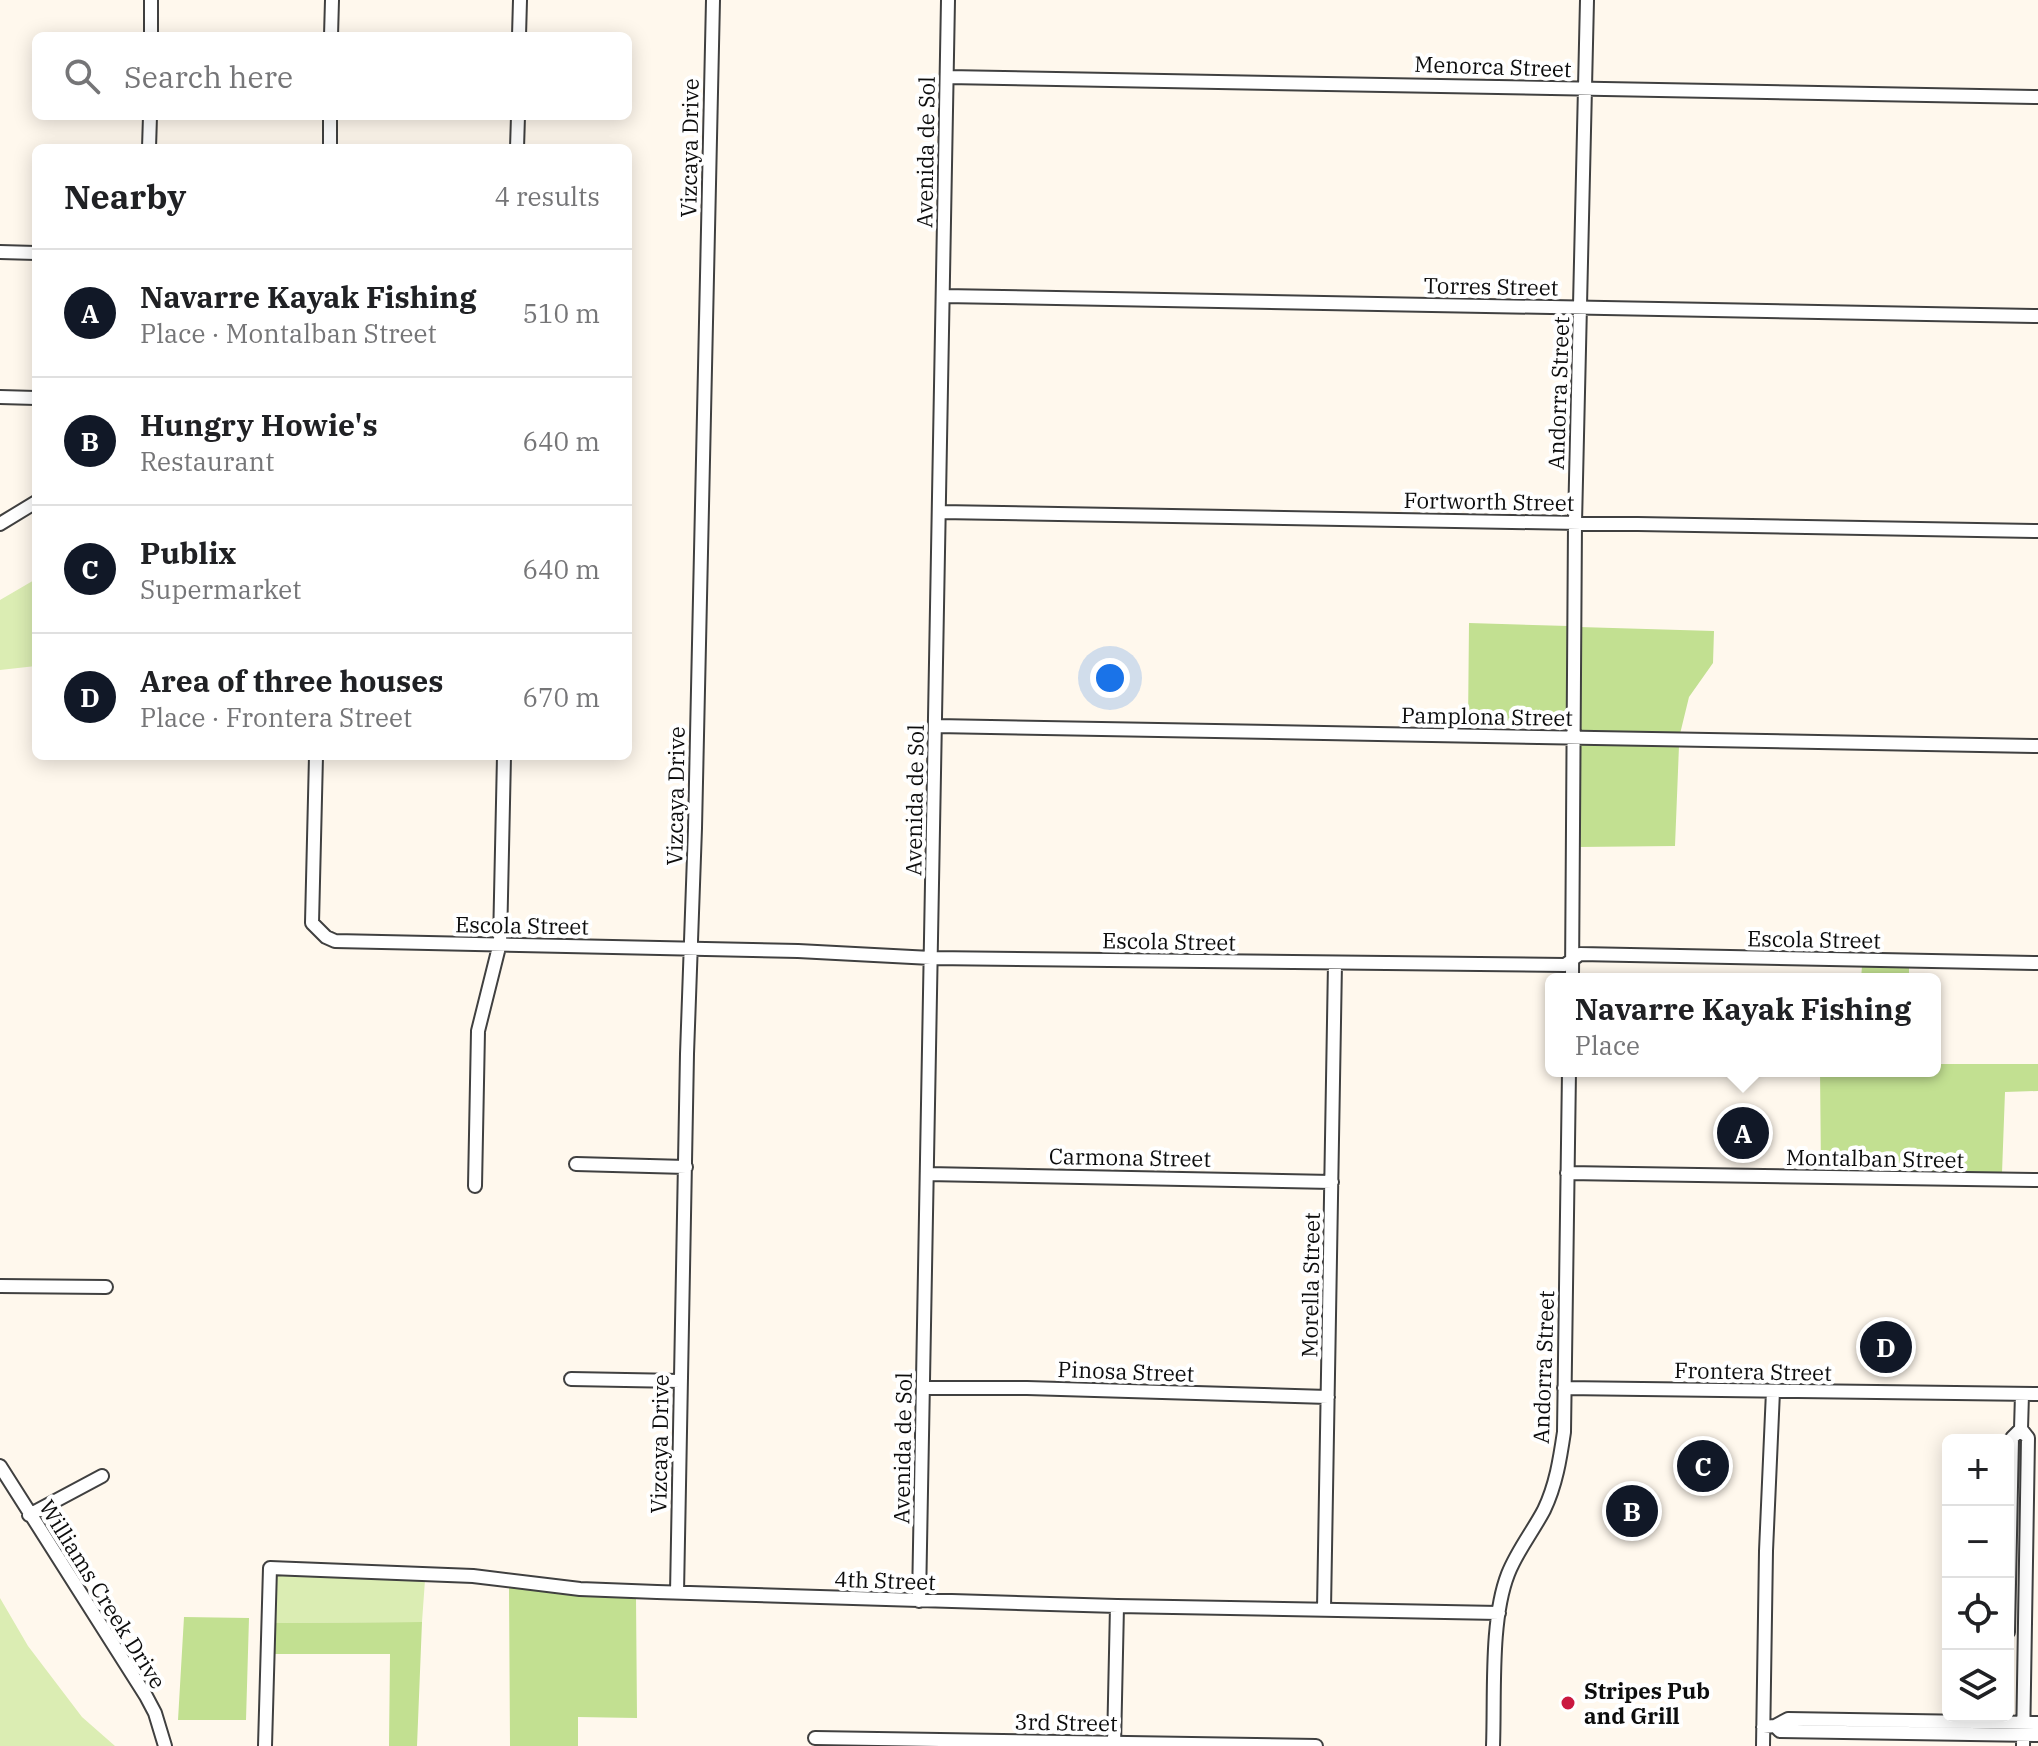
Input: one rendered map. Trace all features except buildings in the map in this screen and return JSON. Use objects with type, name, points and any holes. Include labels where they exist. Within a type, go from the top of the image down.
[{"type":"street","points":[[151,0],[151,32]]},
{"type":"street","points":[[331,32],[332,0]]},
{"type":"street","points":[[519,32],[520,0]]},
{"type":"street","name":"Vizcaya Drive","points":[[677,1593],[713,0]]},
{"type":"street","name":"Avenida de Sol","points":[[919,1601],[948,0]]},
{"type":"street","name":"Andorra Street","points":[[1572,973],[1575,523],[1587,0]]},
{"type":"street","name":"Menorca Street","points":[[947,77],[2038,97]]},
{"type":"street","points":[[149,144],[150,120]]},
{"type":"street","points":[[330,120],[330,144]]},
{"type":"street","points":[[517,144],[518,120]]},
{"type":"street","points":[[0,252],[32,253]]},
{"type":"street","name":"Torres Street","points":[[943,296],[2038,316]]},
{"type":"street","points":[[0,397],[32,398]]},
{"type":"street","points":[[0,524],[32,504]]},
{"type":"street","name":"Fortworth Street","points":[[940,512],[2038,531]]},
{"type":"street","name":"Pamplona Street","points":[[936,726],[2038,746]]},
{"type":"street","name":"Escola Street","points":[[316,760],[312,923],[335,941],[798,951],[931,958],[1565,965],[1580,954],[2038,963]]},
{"type":"street","points":[[475,1186],[478,1031],[500,943],[504,760]]},
{"type":"street","name":"Morella Street","points":[[1324,1609],[1335,963]]},
{"type":"street","name":"Andorra Street","points":[[1493,1746],[1499,1613],[1508,1575],[1545,1508],[1554,1483],[1564,1432],[1569,1077]]},
{"type":"street","points":[[576,1164],[686,1167]]},
{"type":"street","name":"Montalban Street","points":[[1567,1173],[2038,1180]]},
{"type":"street","name":"Carmona Street","points":[[927,1174],[1332,1182]]},
{"type":"street","points":[[0,1286],[106,1287]]},
{"type":"street","points":[[571,1379],[680,1381]]},
{"type":"street","name":"Pinosa Street","points":[[923,1388],[1328,1397]]},
{"type":"street","name":"Frontera Street","points":[[1564,1388],[2038,1394]]},
{"type":"street","points":[[1763,1746],[1769,1726],[1766,1551],[1773,1391]]},
{"type":"street","points":[[2022,1394],[2021,1429],[2028,1438],[2032,1553],[2023,1734]]},
{"type":"street","points":[[2010,1506],[2012,1438],[2021,1429]]},
{"type":"street","name":"Williams Creek Drive","points":[[0,1466],[146,1696],[165,1746]]},
{"type":"street","points":[[29,1515],[102,1476]]},
{"type":"street","name":"4th Street","points":[[265,1746],[270,1568],[473,1576],[580,1589],[677,1593],[1499,1613]]},
{"type":"street","points":[[1114,1744],[1117,1606]]},
{"type":"street","points":[[1769,1726],[1788,1719],[2006,1729],[2038,1735]]},
{"type":"street","points":[[2023,1734],[2038,1723]]},
{"type":"street","name":"3rd Street","points":[[815,1738],[1316,1746]]},
{"type":"green space","points":[[32,581],[32,666],[0,670],[0,600]]},
{"type":"green space","points":[[1469,623],[1568,626],[1567,728],[1468,725]]},
{"type":"green space","points":[[1579,627],[1714,631],[1713,663],[1689,697],[1680,734],[1578,732]]},
{"type":"green space","points":[[1578,744],[1679,746],[1675,846],[1578,847]]},
{"type":"green space","points":[[1862,966],[1909,967],[1909,973],[1861,973]]},
{"type":"green space","points":[[1941,1064],[2038,1064],[2038,1091],[2005,1092],[2002,1173],[1821,1171],[1820,1077],[1941,1077]]},
{"type":"green space","points":[[275,1574],[425,1580],[422,1622],[274,1623]]},
{"type":"green space","points":[[509,1587],[579,1595],[636,1597],[637,1718],[578,1717],[578,1746],[510,1746]]},
{"type":"green space","points":[[0,1598],[28,1646],[82,1717],[115,1746],[0,1746]]},
{"type":"green space","points":[[184,1617],[249,1618],[246,1720],[178,1720]]},
{"type":"green space","points":[[422,1622],[417,1746],[389,1746],[390,1654],[273,1654],[274,1623]]},
{"type":"place","name":"Navarre Kayak Fishing","points":[[1743,1133]]},
{"type":"place","name":"Area of three houses","points":[[1886,1347]]},
{"type":"place","name":"Publix","points":[[1703,1466]]},
{"type":"place","name":"Hungry Howie's","points":[[1632,1511]]},
{"type":"place","name":"Stripes Pub and Grill","points":[[1568,1703]]}]
